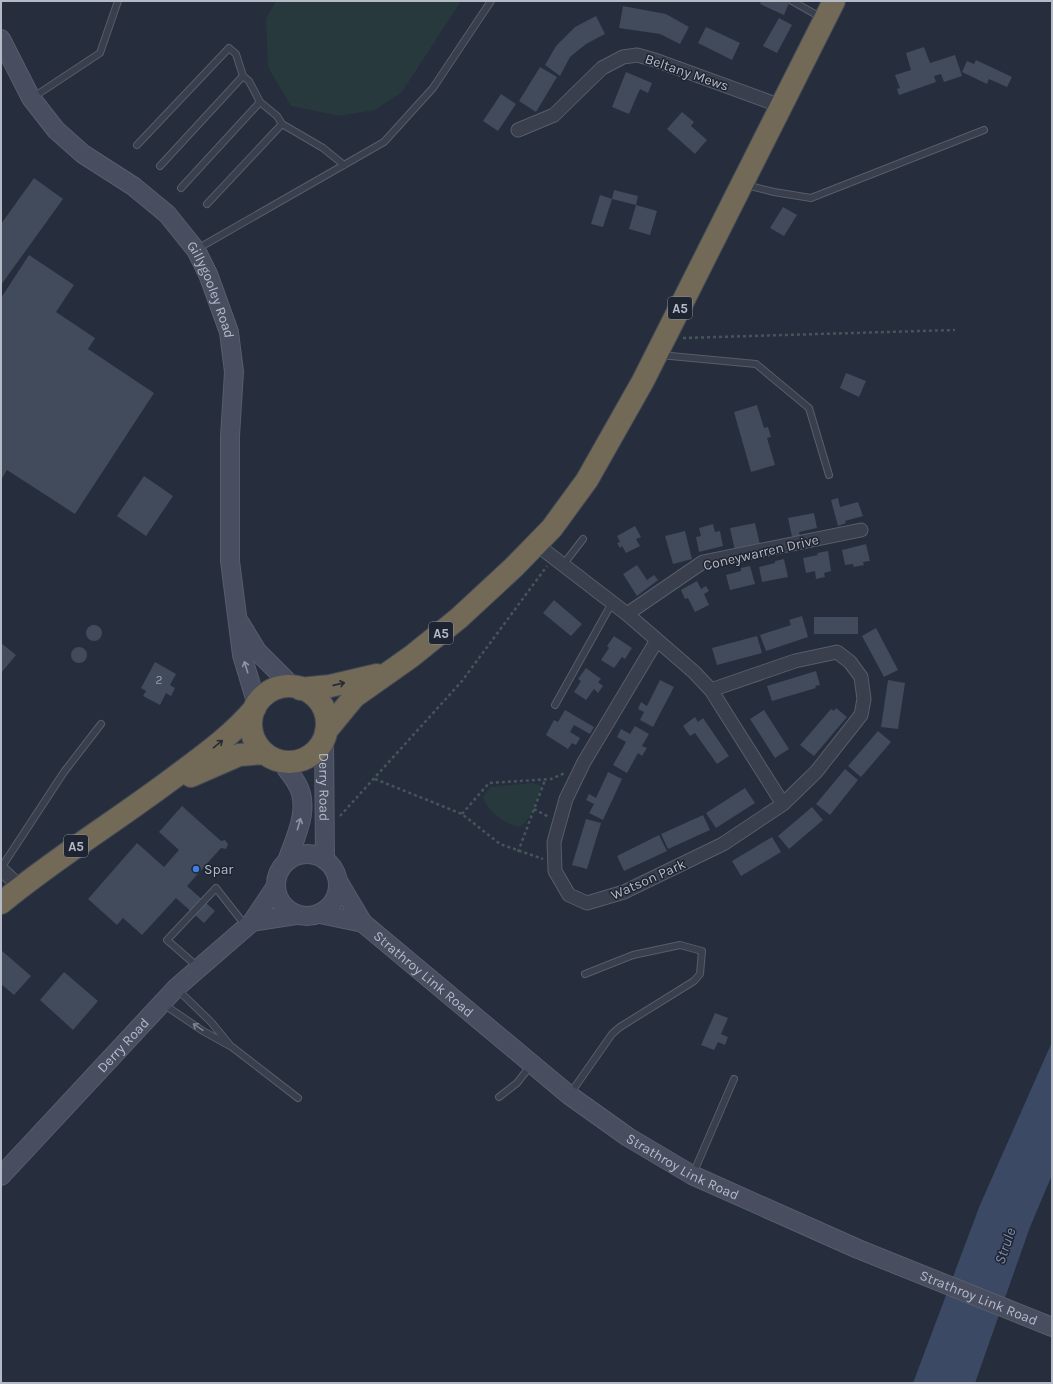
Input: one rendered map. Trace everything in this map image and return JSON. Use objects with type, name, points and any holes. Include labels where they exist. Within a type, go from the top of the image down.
[{"type":"highway","name":"A5","points":[[154,793],[239,755],[273,757],[293,762],[305,758],[315,752],[325,734],[354,697],[412,656],[459,618],[552,528],[587,480],[667,334],[830,10]]},
{"type":"highway","name":"A5","points":[[1,903],[57,859],[154,793],[223,740],[239,726],[269,692],[280,687],[296,688],[330,686],[390,671]]},
{"type":"highway","points":[[296,688],[315,697],[322,708],[326,719],[325,734]]},
{"type":"highway","points":[[256,706],[251,718],[251,728],[254,739],[273,757]]},
{"type":"main road","name":"Gillygooley Road","points":[[1,39],[31,98],[56,130],[83,154],[133,186],[168,214],[196,250],[208,274],[229,332],[234,372],[230,436],[230,561],[242,655],[256,706]]},
{"type":"main road","name":"Gillygooley Road","points":[[238,619],[257,651],[296,688]]},
{"type":"main road","name":"Derry Road","points":[[325,734],[325,860]]},
{"type":"main road","name":"Derry Road","points":[[273,757],[298,785],[302,798],[301,820],[287,861]]},
{"type":"main road","points":[[249,924],[296,915],[305,916],[320,914],[326,910],[335,899],[338,881],[332,867],[325,860],[317,856],[305,854],[287,861],[281,868],[277,878],[276,886],[282,903],[296,915]]},
{"type":"main road","name":"Strathroy Link Road","points":[[338,881],[363,923],[569,1095],[628,1137],[692,1175],[858,1249],[1051,1327]]},
{"type":"main road","name":"Derry Road","points":[[1,1176],[176,988],[198,967],[249,924],[276,886]]},
{"type":"main road","name":"Strathroy Link Road","points":[[320,914],[363,923]]},
{"type":"street","name":"Beltany Mews","points":[[518,130],[554,115],[602,68],[623,57],[637,55],[655,60],[781,106]]},
{"type":"street","name":"Coneywarren Drive","points":[[626,614],[702,562],[861,530]]},
{"type":"street","points":[[536,544],[626,614],[694,672],[711,690],[783,804]]},
{"type":"street","name":"Watson Park","points":[[657,640],[584,762],[566,799],[554,842],[555,871],[569,895],[587,903],[624,892],[723,844],[783,804],[816,772],[861,715],[864,699],[861,677],[850,662],[837,652],[795,661],[711,690]]},
{"type":"street","points":[[1,868],[20,887]]},
{"type":"lane","points":[[31,98],[100,53],[118,1]]},
{"type":"lane","points":[[196,250],[384,142],[433,88],[491,1]]},
{"type":"lane","points":[[792,1],[830,10]]},
{"type":"lane","points":[[137,145],[229,48],[236,54],[243,76],[249,81],[260,102],[277,116],[282,124],[323,148],[344,165]]},
{"type":"lane","points":[[160,166],[243,76]]},
{"type":"lane","points":[[181,188],[260,102]]},
{"type":"lane","points":[[207,204],[282,124]]},
{"type":"lane","points":[[742,184],[774,192],[811,198],[984,130]]},
{"type":"lane","points":[[656,354],[756,364],[809,408],[829,475]]},
{"type":"lane","points":[[558,562],[582,539]]},
{"type":"lane","points":[[555,705],[612,604]]},
{"type":"lane","points":[[1,868],[64,772],[101,724]]},
{"type":"lane","points":[[198,967],[167,940],[216,888],[249,924]]},
{"type":"lane","points":[[569,1095],[612,1034],[620,1027],[694,981],[700,974],[702,951],[680,946],[634,956],[585,974]]},
{"type":"lane","points":[[176,988],[210,1022],[232,1047]]},
{"type":"lane","points":[[162,1003],[203,1031],[232,1047],[298,1098]]},
{"type":"lane","points":[[499,1097],[517,1083],[532,1064]]},
{"type":"lane","points":[[692,1175],[734,1079]]},
{"type":"path","points":[[667,334],[682,338],[955,330]]},
{"type":"path","points":[[337,819],[375,779],[462,681],[558,562]]},
{"type":"path","points":[[375,779],[462,814],[500,844],[518,852],[555,861]]},
{"type":"path","points":[[462,814],[489,783],[551,779]]},
{"type":"path","points":[[518,852],[545,780]]},
{"type":"shaded area","points":[[276,1],[461,1],[402,92],[375,110],[339,116],[291,106],[268,67],[266,19]]},
{"type":"shaded area","points":[[532,783],[541,786],[540,790],[529,817],[522,825],[518,827],[497,816],[485,803],[483,797],[490,787]]},
{"type":"water","name":"Strule","points":[[1052,1042],[1052,1175],[1030,1227],[975,1383],[913,1383],[980,1205]]},
{"type":"building","points":[[761,1],[785,1],[789,3],[784,15],[760,4]]},
{"type":"building","points":[[623,6],[666,14],[689,27],[680,44],[660,34],[619,28]]},
{"type":"building","points":[[596,16],[605,34],[586,44],[570,57],[560,76],[545,65],[556,46],[575,27]]},
{"type":"building","points":[[779,18],[792,25],[777,53],[763,46]]},
{"type":"building","points":[[706,27],[740,43],[732,60],[698,43]]},
{"type":"building","points":[[924,47],[930,63],[955,55],[962,76],[944,82],[941,74],[934,76],[936,82],[899,95],[897,89],[900,88],[895,75],[911,70],[906,53]]},
{"type":"building","points":[[976,60],[1012,77],[1007,87],[989,79],[987,84],[962,72],[967,61],[974,64]]},
{"type":"building","points":[[540,67],[557,77],[536,112],[519,101]]},
{"type":"building","points":[[626,72],[652,83],[648,93],[640,89],[629,114],[612,107]]},
{"type":"building","points":[[501,94],[516,104],[498,131],[483,121]]},
{"type":"building","points":[[682,112],[694,122],[691,126],[707,140],[695,154],[667,129]]},
{"type":"building","points":[[34,178],[63,199],[1,285],[1,224]]},
{"type":"building","points":[[614,190],[638,196],[636,205],[612,199]]},
{"type":"building","points":[[600,195],[612,199],[603,227],[591,224]]},
{"type":"building","points":[[636,205],[657,211],[650,235],[629,229]]},
{"type":"building","points":[[783,207],[797,215],[784,236],[770,228]]},
{"type":"building","points":[[29,255],[74,285],[56,312],[95,338],[88,349],[154,393],[75,514],[7,470],[1,480],[1,298]]},
{"type":"building","points":[[846,373],[866,381],[859,397],[840,388]]},
{"type":"building","points":[[757,405],[764,428],[768,427],[771,437],[767,438],[775,465],[751,472],[734,412]]},
{"type":"building","points":[[144,476],[173,496],[146,536],[117,516]]},
{"type":"building","points":[[838,498],[840,507],[858,502],[863,516],[845,521],[846,523],[838,526],[831,500]]},
{"type":"building","points":[[814,513],[817,528],[799,532],[800,536],[792,537],[788,518]]},
{"type":"building","points":[[755,523],[760,545],[735,551],[730,528]]},
{"type":"building","points":[[713,524],[715,532],[720,531],[723,546],[699,552],[696,537],[701,536],[699,528]]},
{"type":"building","points":[[635,526],[641,537],[636,539],[640,546],[626,553],[622,546],[620,548],[617,543],[620,542],[617,536]]},
{"type":"building","points":[[685,531],[692,559],[673,564],[665,536]]},
{"type":"building","points":[[866,544],[870,561],[863,562],[864,565],[854,567],[853,564],[845,565],[842,550]]},
{"type":"building","points":[[828,551],[831,571],[824,573],[825,577],[816,579],[815,571],[806,573],[803,558]]},
{"type":"building","points":[[784,559],[788,577],[762,582],[759,567]]},
{"type":"building","points":[[637,565],[647,580],[654,575],[658,580],[637,596],[623,574]]},
{"type":"building","points":[[750,566],[755,584],[730,590],[726,575],[741,571],[741,568]]},
{"type":"building","points":[[697,581],[701,589],[706,586],[709,591],[704,594],[709,605],[695,612],[688,598],[685,599],[681,590]]},
{"type":"building","points":[[554,600],[582,624],[571,636],[543,613]]},
{"type":"building","points":[[802,616],[808,637],[766,651],[760,635],[791,625],[789,620]]},
{"type":"building","points":[[814,617],[858,617],[858,634],[814,634]]},
{"type":"building","points":[[94,625],[101,630],[102,633],[97,640],[94,641],[87,636],[86,633],[91,626]]},
{"type":"building","points":[[876,628],[898,670],[884,677],[862,636]]},
{"type":"building","points":[[614,636],[632,648],[625,659],[622,657],[614,668],[601,660],[609,648],[607,646]]},
{"type":"building","points":[[757,636],[762,653],[717,665],[712,648]]},
{"type":"building","points":[[1,643],[16,655],[1,673]]},
{"type":"building","points":[[79,647],[86,652],[87,655],[82,662],[79,663],[72,658],[71,655],[76,648]]},
{"type":"building","points":[[155,662],[176,674],[170,685],[175,688],[171,696],[166,693],[160,705],[143,696],[146,691],[141,688]]},
{"type":"building","points":[[586,668],[601,679],[598,682],[603,686],[598,693],[594,689],[586,700],[574,692],[581,681],[578,679]]},
{"type":"building","points":[[816,671],[820,685],[815,686],[816,688],[772,701],[767,686]]},
{"type":"building","points":[[660,680],[674,687],[653,727],[640,720],[644,712],[638,709],[641,702],[647,706]]},
{"type":"building","points":[[888,680],[905,683],[898,729],[881,727]]},
{"type":"building","points":[[836,708],[847,717],[814,756],[800,745],[831,709],[834,711]]},
{"type":"building","points":[[565,710],[594,727],[590,734],[574,725],[570,732],[580,738],[576,745],[572,743],[568,749],[546,735],[554,720],[558,722]]},
{"type":"building","points":[[764,710],[789,749],[775,758],[750,719]]},
{"type":"building","points":[[695,717],[698,722],[703,718],[729,756],[717,764],[695,733],[690,736],[683,726]]},
{"type":"building","points":[[635,726],[649,734],[642,746],[647,748],[642,756],[638,753],[627,773],[613,765],[626,742],[617,737],[621,729],[630,734]]},
{"type":"building","points":[[878,731],[891,742],[861,777],[848,766]]},
{"type":"building","points":[[845,769],[858,780],[830,815],[816,804]]},
{"type":"building","points":[[608,772],[622,779],[603,820],[589,813],[594,804],[586,800],[589,794],[596,798]]},
{"type":"building","points":[[745,788],[755,803],[716,828],[706,813]]},
{"type":"building","points":[[182,806],[221,841],[225,840],[228,844],[226,849],[221,848],[187,886],[215,911],[204,923],[176,898],[142,935],[123,918],[117,925],[88,899],[137,843],[164,867],[179,850],[159,832]]},
{"type":"building","points":[[812,807],[823,820],[789,849],[778,836]]},
{"type":"building","points":[[703,815],[710,830],[668,849],[661,834]]},
{"type":"building","points":[[586,819],[601,823],[587,869],[572,865]]},
{"type":"building","points":[[659,835],[667,851],[624,871],[617,856]]},
{"type":"building","points":[[772,837],[781,852],[741,876],[732,861]]},
{"type":"building","points":[[1,950],[31,976],[14,995],[1,984]]},
{"type":"building","points":[[64,972],[98,1001],[73,1030],[40,1000]]},
{"type":"building","points":[[715,1013],[728,1018],[721,1034],[728,1037],[725,1045],[718,1042],[714,1050],[701,1045]]},
{"type":"place","name":"Spar","points":[[196,869]]}]
